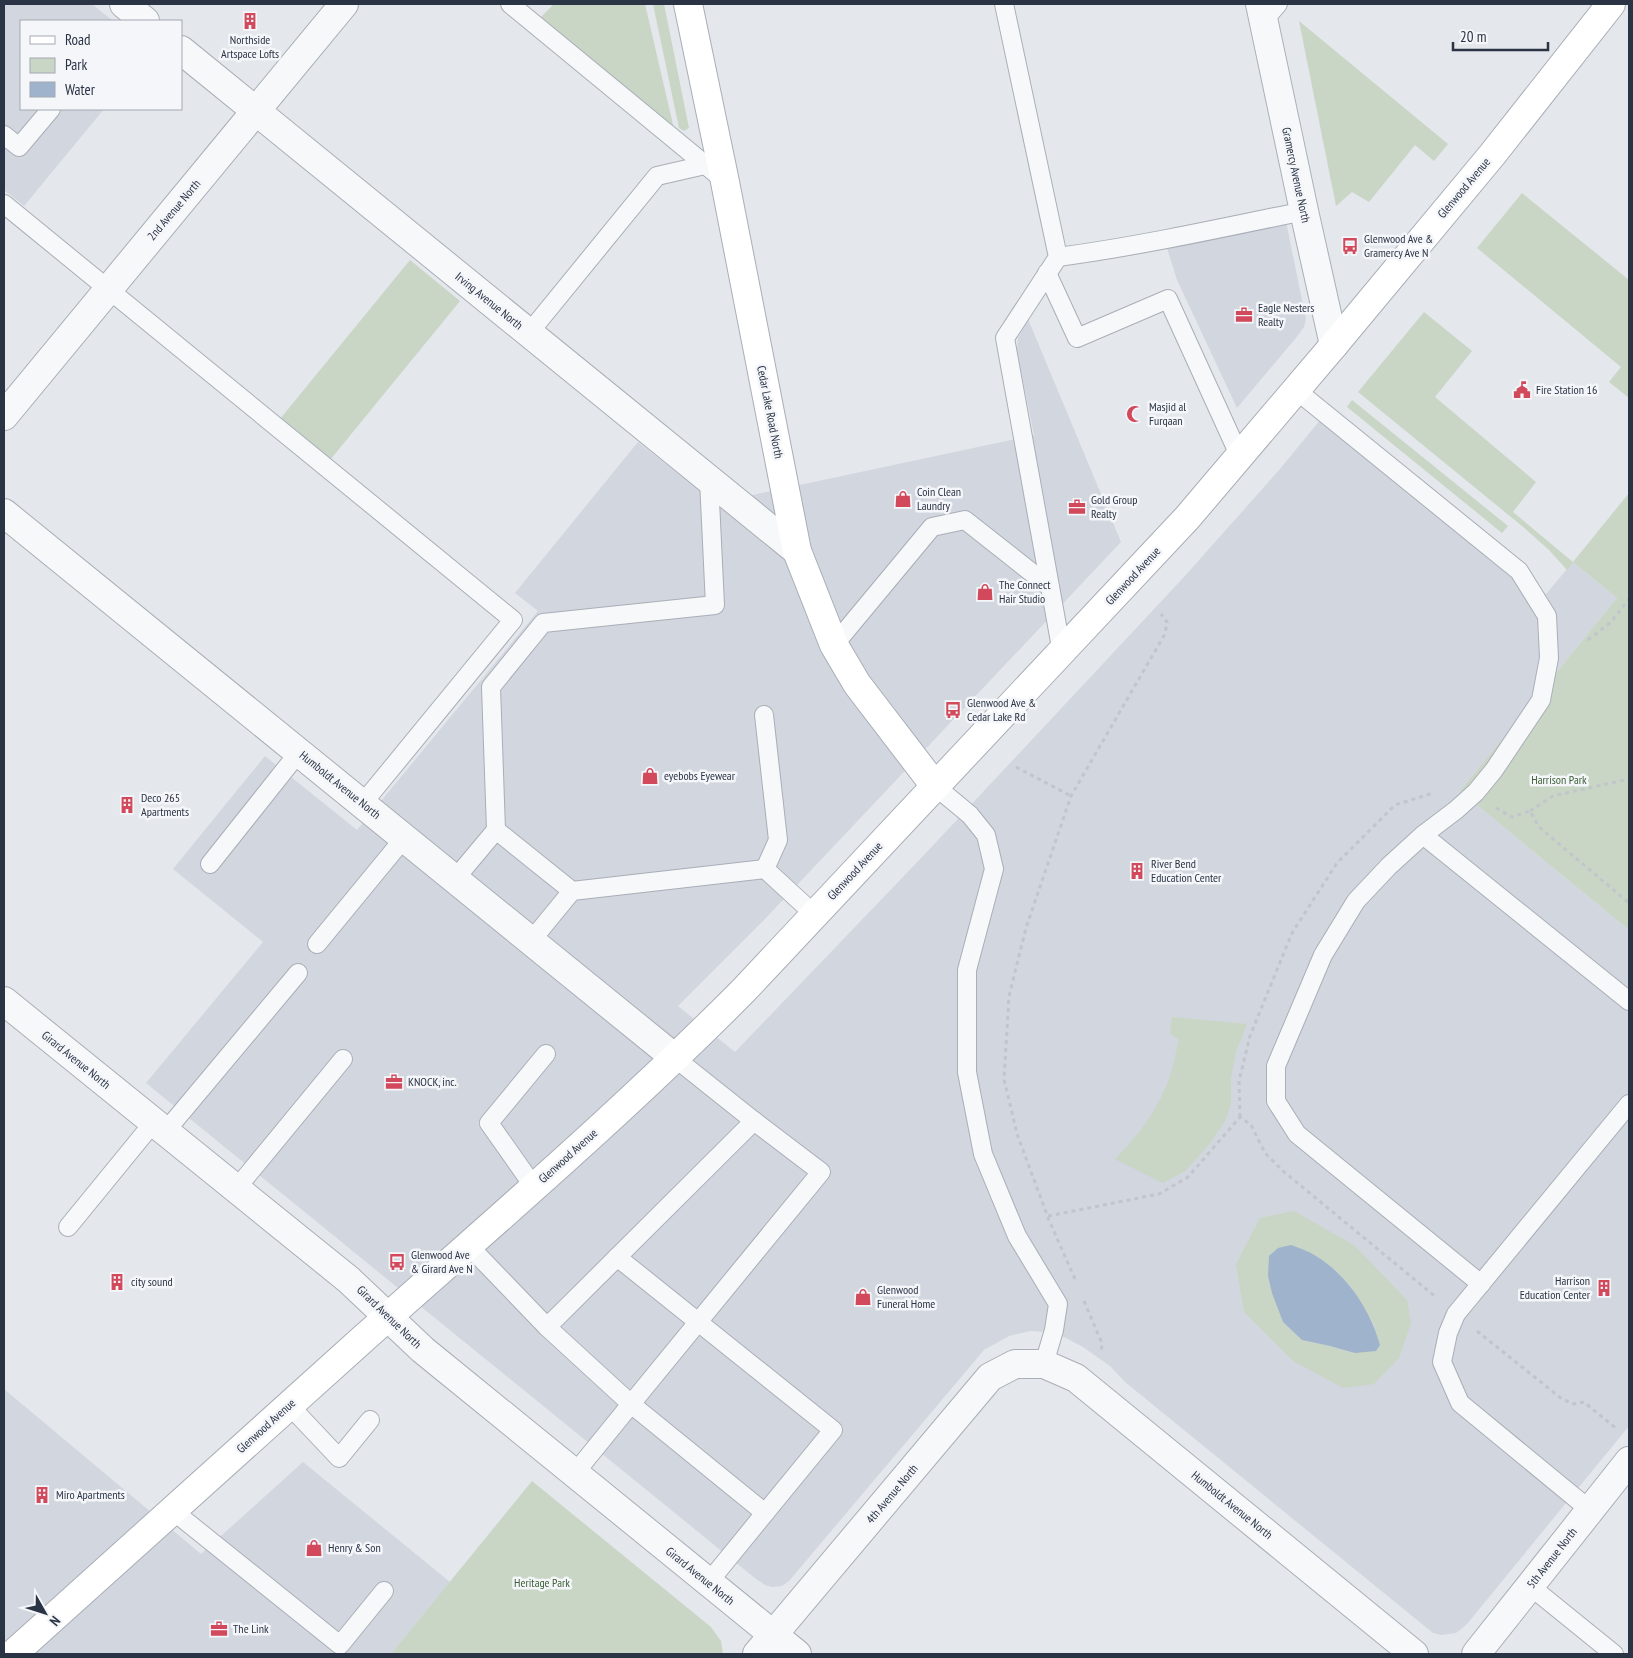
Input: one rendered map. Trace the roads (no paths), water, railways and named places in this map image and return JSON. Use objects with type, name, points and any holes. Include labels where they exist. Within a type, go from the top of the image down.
[{"type":"street","name":"2nd Avenue North","points":[[4,416],[344,4]]},
{"type":"street","name":"Cedar Lake Road North","points":[[688,4],[715,173],[797,551],[834,645],[857,684],[935,786]]},
{"type":"street","name":"Glenwood Avenue","points":[[13,1654],[289,1405],[469,1246],[675,1058],[744,990],[1187,518],[1492,155],[1611,4]]},
{"type":"street","name":"Gramercy Avenue North","points":[[1268,9],[1304,212],[1334,345]]},
{"type":"street","name":"Irving Avenue North","points":[[182,51],[797,551]]},
{"type":"street","name":"Humboldt Avenue North","points":[[4,513],[675,1058]]},
{"type":"street","name":"Girard Avenue North","points":[[4,1003],[349,1280],[423,1350],[708,1582],[765,1644],[797,1654]]},
{"type":"street","name":"4th Avenue North","points":[[765,1644],[990,1377],[1015,1364],[1044,1364]]},
{"type":"street","name":"Humboldt Avenue North","points":[[1044,1364],[1076,1378],[1414,1654]]},
{"type":"street","name":"5th Avenue North","points":[[1476,1654],[1629,1461]]},
{"type":"lane","points":[[510,4],[715,173]]},
{"type":"lane","points":[[1004,4],[1058,257],[1004,338],[1062,653]]},
{"type":"lane","points":[[4,134],[19,147],[50,110]]},
{"type":"lane","points":[[529,333],[657,176],[715,173]]},
{"type":"lane","points":[[4,204],[513,620],[363,803]]},
{"type":"lane","points":[[1058,257],[1193,234],[1304,212]]},
{"type":"lane","points":[[1047,273],[1077,338],[1168,299],[1240,456]]},
{"type":"lane","points":[[1296,390],[1519,571],[1546,616],[1549,658],[1541,700],[1494,770],[1476,792],[1423,835],[1389,866],[1356,901],[1323,955],[1276,1066],[1276,1101],[1297,1134],[1481,1284]]},
{"type":"lane","points":[[455,879],[496,830],[491,687],[543,624],[715,605],[709,480]]},
{"type":"lane","points":[[834,645],[932,527],[965,520],[1050,587]]},
{"type":"lane","points":[[764,715],[778,840],[765,869]]},
{"type":"lane","points":[[210,864],[299,752]]},
{"type":"lane","points":[[935,786],[970,815],[986,836],[994,869],[967,970],[967,1072],[983,1154],[1017,1236],[1058,1304],[1054,1330],[1044,1364]]},
{"type":"lane","points":[[496,830],[572,891]]},
{"type":"lane","points":[[1423,835],[1629,1001]]},
{"type":"lane","points":[[317,944],[405,837]]},
{"type":"lane","points":[[531,941],[572,891],[765,869],[814,914]]},
{"type":"lane","points":[[68,1227],[298,973]]},
{"type":"lane","points":[[534,1186],[490,1122],[546,1054]]},
{"type":"lane","points":[[575,1473],[821,1172],[675,1058]]},
{"type":"lane","points":[[236,1189],[343,1059]]},
{"type":"lane","points":[[1590,1510],[1460,1403],[1442,1362],[1448,1334],[1456,1314],[1629,1104]]},
{"type":"lane","points":[[547,1327],[754,1121]]},
{"type":"lane","points":[[469,1246],[547,1327],[631,1404],[764,1513]]},
{"type":"lane","points":[[617,1257],[833,1430],[708,1582]]},
{"type":"lane","points":[[289,1405],[339,1458],[370,1420]]},
{"type":"lane","points":[[172,1510],[336,1650],[384,1591]]},
{"type":"lane","points":[[1530,1586],[1614,1654]]},
{"type":"water","points":[[1291,1245],[1307,1251],[1327,1264],[1338,1273],[1356,1294],[1376,1332],[1380,1345],[1376,1351],[1355,1353],[1302,1340],[1283,1322],[1268,1276],[1269,1256],[1278,1248]]},
{"type":"place","name":"Northside Artspace Lofts","points":[[250,21]]},
{"type":"place","name":"Glenwood Ave & Gramercy Ave N","points":[[1350,246]]},
{"type":"place","name":"Eagle Nesters Realty","points":[[1244,315]]},
{"type":"place","name":"Fire Station 16","points":[[1522,390]]},
{"type":"place","name":"Masjid al Furqaan","points":[[1135,414]]},
{"type":"place","name":"Coin Clean Laundry","points":[[903,499]]},
{"type":"place","name":"Gold Group Realty","points":[[1077,507]]},
{"type":"place","name":"The Connect Hair Studio","points":[[985,592]]},
{"type":"place","name":"Glenwood Ave & Cedar Lake Rd","points":[[953,710]]},
{"type":"place","name":"eyebobs Eyewear","points":[[650,776]]},
{"type":"place","name":"Deco 265 Apartments","points":[[127,805]]},
{"type":"place","name":"River Bend Education Center","points":[[1137,871]]},
{"type":"place","name":"KNOCK, inc.","points":[[394,1082]]},
{"type":"place","name":"Glenwood Ave & Girard Ave N","points":[[397,1262]]},
{"type":"place","name":"city sound","points":[[117,1282]]},
{"type":"place","name":"Harrison Education Center","points":[[1604,1288]]},
{"type":"place","name":"Glenwood Funeral Home","points":[[863,1297]]},
{"type":"place","name":"Miro Apartments","points":[[42,1495]]},
{"type":"place","name":"Henry & Son","points":[[314,1548]]},
{"type":"place","name":"The Link","points":[[219,1629]]},
{"type":"park label","name":"Harrison Park","points":[[1559,780]]},
{"type":"park label","name":"Heritage Park","points":[[542,1583]]}]
